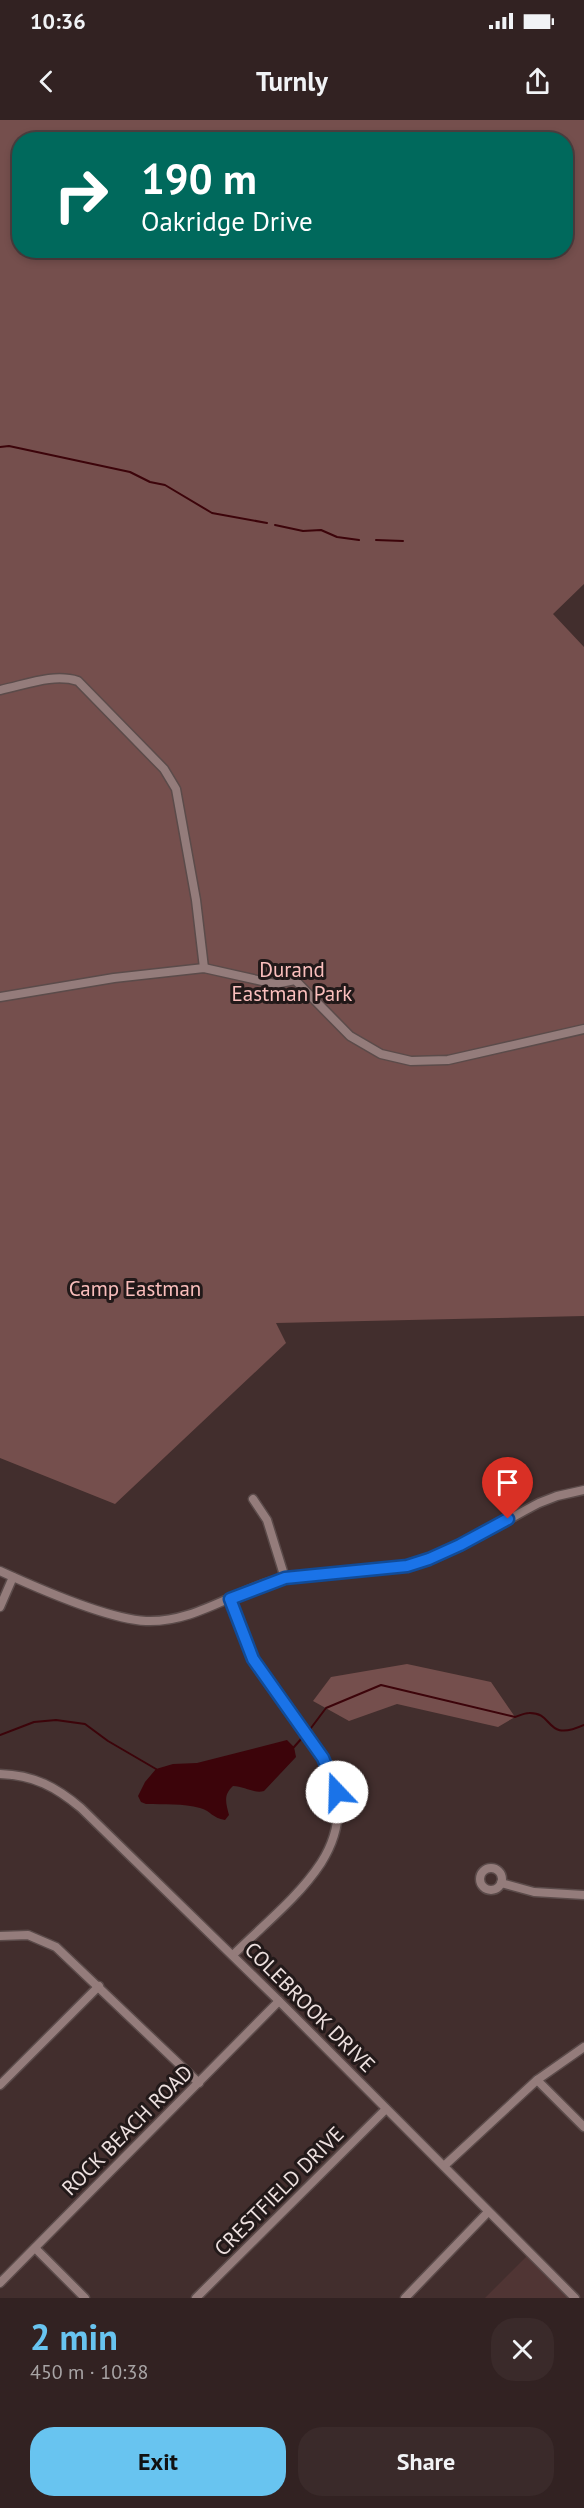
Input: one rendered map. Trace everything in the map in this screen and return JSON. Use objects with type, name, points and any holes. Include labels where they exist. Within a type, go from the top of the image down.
[{"type":"street","points":[[0,690],[48,679],[68,677],[78,681],[164,769],[176,789],[196,900],[204,968]]},
{"type":"street","points":[[0,997],[114,978],[204,968],[275,984],[296,980],[350,1036],[381,1054],[411,1061],[448,1060],[584,1029]]},
{"type":"street","points":[[0,1571],[90,1607],[135,1620],[176,1619],[285,1578],[393,1568],[429,1559],[539,1503],[584,1490]]},
{"type":"street","points":[[253,1499],[267,1520],[285,1578]]},
{"type":"street","points":[[0,1607],[13,1577]]},
{"type":"street","points":[[230,1599],[256,1665],[312,1740],[328,1767],[337,1792],[339,1811],[332,1839],[320,1864],[298,1890],[233,1955]]},
{"type":"street","name":"COLEBROOK DRIVE","points":[[0,1774],[34,1779],[52,1785],[64,1794],[233,1955],[575,2298]]},
{"type":"street","points":[[501,1883],[534,1892],[584,1895]]},
{"type":"street","points":[[0,1936],[28,1935],[43,1940],[69,1957],[199,2083]]},
{"type":"street","points":[[0,2085],[99,1986]]},
{"type":"street","name":"ROCK BEACH ROAD","points":[[0,2283],[279,2001]]},
{"type":"street","points":[[444,2166],[537,2080],[584,2047]]},
{"type":"street","points":[[537,2080],[584,2127]]},
{"type":"street","name":"CRESTFIELD DRIVE","points":[[196,2298],[386,2109]]},
{"type":"street","points":[[405,2298],[488,2212]]},
{"type":"street","points":[[35,2248],[85,2298]]},
{"type":"shaded area","points":[[287,1740],[294,1747],[296,1757],[264,1791],[233,1786],[227,1796],[229,1815],[225,1820],[194,1806],[146,1804],[141,1802],[138,1796],[145,1782],[156,1769],[173,1764],[197,1763]]},
{"type":"shaded area","points":[[527,2256],[569,2298],[485,2298]]},
{"type":"green space","name":"Durand Eastman Park","points":[[0,120],[584,120],[584,584],[553,614],[584,647],[584,1316],[276,1323],[286,1343],[115,1504],[0,1458]]},
{"type":"green space","points":[[407,1664],[491,1682],[515,1717],[498,1727],[397,1704],[349,1721],[313,1701],[331,1677]]},
{"type":"waterway","points":[[0,447],[9,446],[130,472],[150,482],[165,485],[212,513],[267,523]]},
{"type":"waterway","points":[[275,525],[303,531],[321,530],[337,537],[359,540]]},
{"type":"waterway","points":[[376,540],[403,541]]},
{"type":"waterway","points":[[311,1728],[326,1708],[381,1685],[515,1717],[527,1713],[537,1714],[562,1731],[584,1725]]},
{"type":"waterway","points":[[0,1735],[34,1722],[56,1720],[85,1724],[108,1741],[156,1769]]},
{"type":"waterway","points":[[294,1747],[302,1738]]},
{"type":"route","points":[[337,1792],[333,1776],[323,1758],[253,1659],[230,1599],[285,1578],[407,1566],[460,1545],[508,1519]]},
{"type":"park label","name":"Camp Eastman","points":[[135,1288]]}]
